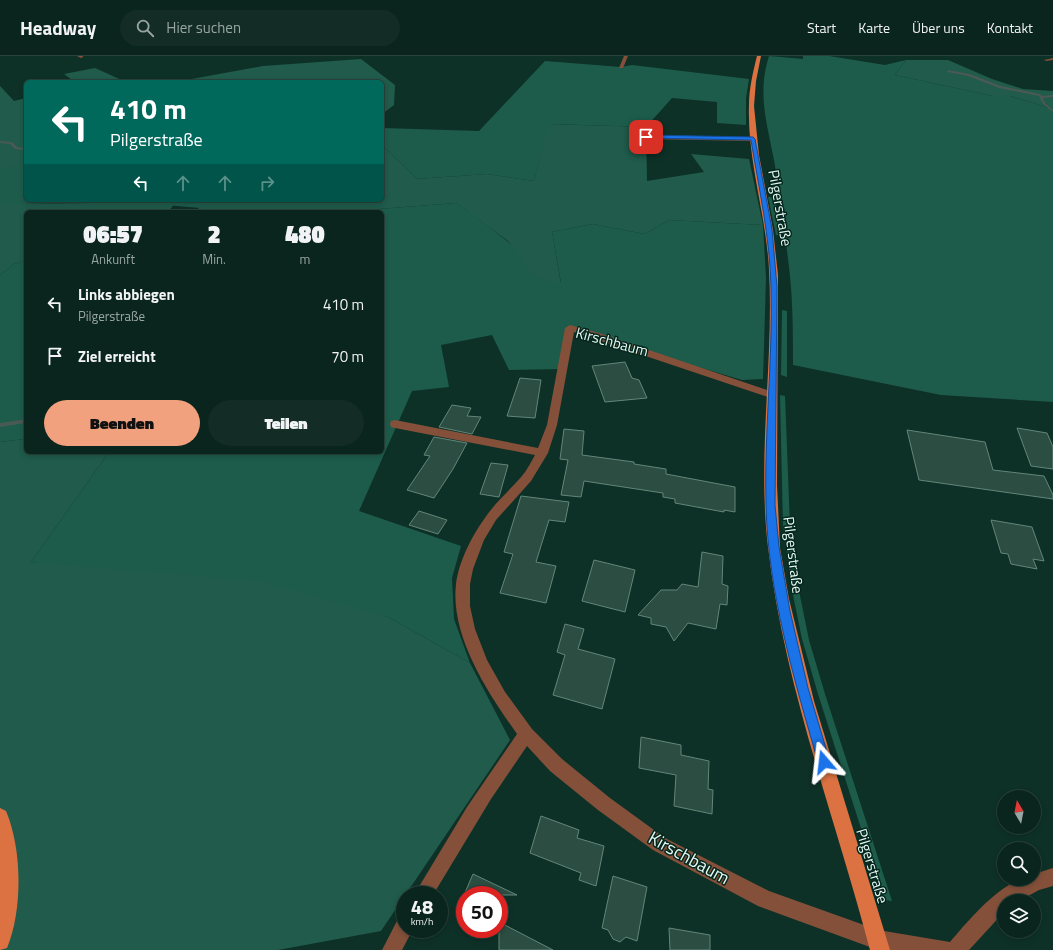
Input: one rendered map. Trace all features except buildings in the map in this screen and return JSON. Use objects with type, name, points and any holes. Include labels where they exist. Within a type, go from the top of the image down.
[{"type":"main road","name":"Pilgerstraße","points":[[759,56],[753,80],[751,98],[753,139],[772,255],[774,287],[770,505],[774,547],[784,611],[802,688],[879,945]]},
{"type":"main road","points":[[0,818],[7,848],[9,881],[0,941]]},
{"type":"street","points":[[621,67],[626,56]]},
{"type":"street","points":[[1046,60],[1053,60]]},
{"type":"street","points":[[646,137],[753,139]]},
{"type":"street","name":"Kirschbaum","points":[[772,395],[596,335],[570,328],[552,425],[542,453],[527,478],[492,516],[478,539],[466,569],[463,584],[463,606],[468,630],[481,662],[500,697],[526,734],[556,766],[604,804],[660,844],[765,899],[879,945],[945,950]]},
{"type":"street","points":[[395,424],[542,453]]},
{"type":"street","points":[[429,886],[464,828],[526,734]]},
{"type":"street","points":[[956,950],[978,924],[1005,898],[1038,881],[1053,877]]},
{"type":"street","points":[[392,950],[398,938]]},
{"type":"green space","points":[[769,56],[803,59],[803,56],[829,56],[885,65],[906,60],[895,75],[993,96],[1010,96],[1050,108],[1053,112],[1053,402],[941,395],[793,365],[790,272],[778,185],[763,96],[765,70]]},
{"type":"green space","points":[[361,59],[395,85],[394,105],[384,112],[384,80],[186,80],[263,66]]},
{"type":"green space","points":[[906,60],[948,60],[992,79],[1023,89],[1053,91],[1053,112],[1050,108],[1010,96],[993,96],[895,75]]},
{"type":"green space","points":[[545,61],[621,67],[632,65],[749,79],[746,98],[746,125],[717,123],[717,102],[672,98],[646,127],[550,124],[534,181],[487,174],[417,179],[384,147],[384,128],[479,131]]},
{"type":"green space","points":[[95,68],[122,80],[72,80],[64,74]]},
{"type":"green space","points":[[0,86],[14,101],[24,98],[24,167],[11,166],[0,170]]},
{"type":"green space","points":[[549,124],[646,127],[647,181],[704,172],[691,154],[749,159],[763,225],[669,220],[645,234],[593,224],[552,232],[561,284],[533,276],[508,241],[456,203],[366,210],[198,210],[199,205],[205,202],[384,202],[384,147],[417,179],[487,174],[534,181]]},
{"type":"green space","points":[[24,160],[24,202],[88,202],[0,205],[0,163]]},
{"type":"green space","points":[[768,197],[775,197],[781,236],[776,235]]},
{"type":"green space","points":[[130,202],[212,202],[200,208]]},
{"type":"green space","points":[[176,202],[170,210],[24,210],[24,262],[14,264],[0,275],[0,204]]},
{"type":"green space","points":[[456,203],[483,222],[561,283],[552,232],[593,224],[645,234],[669,220],[763,225],[766,278],[763,379],[742,380],[571,329],[563,369],[509,370],[492,335],[441,345],[449,387],[412,391],[359,511],[461,546],[452,578],[454,619],[470,663],[388,617],[31,562],[108,454],[384,454],[384,210],[366,210]]},
{"type":"green space","points":[[24,262],[24,439],[0,442],[0,275],[14,264]]},
{"type":"green space","points":[[782,310],[787,311],[787,377],[781,375]]},
{"type":"green space","points":[[780,395],[785,396],[790,527],[799,591],[809,640],[892,901],[884,900],[818,694],[802,639],[792,590],[783,527]]},
{"type":"green space","points":[[24,439],[24,454],[108,454],[31,562],[262,581],[388,617],[470,663],[510,740],[411,886],[396,886],[396,909],[381,931],[278,950],[0,950],[0,442]]},
{"type":"waterway","points":[[948,71],[969,75],[1000,87],[1040,95],[1041,97]]},
{"type":"waterway","points":[[1041,97],[1053,96]]},
{"type":"waterway","points":[[1041,97],[1044,103],[1053,111]]},
{"type":"waterway","points":[[0,142],[11,143],[16,148],[24,149]]},
{"type":"waterway","points":[[0,425],[24,421]]},
{"type":"route","points":[[646,137],[753,139],[761,191],[769,229],[774,287],[770,505],[774,547],[784,611],[802,688],[824,762]]}]
